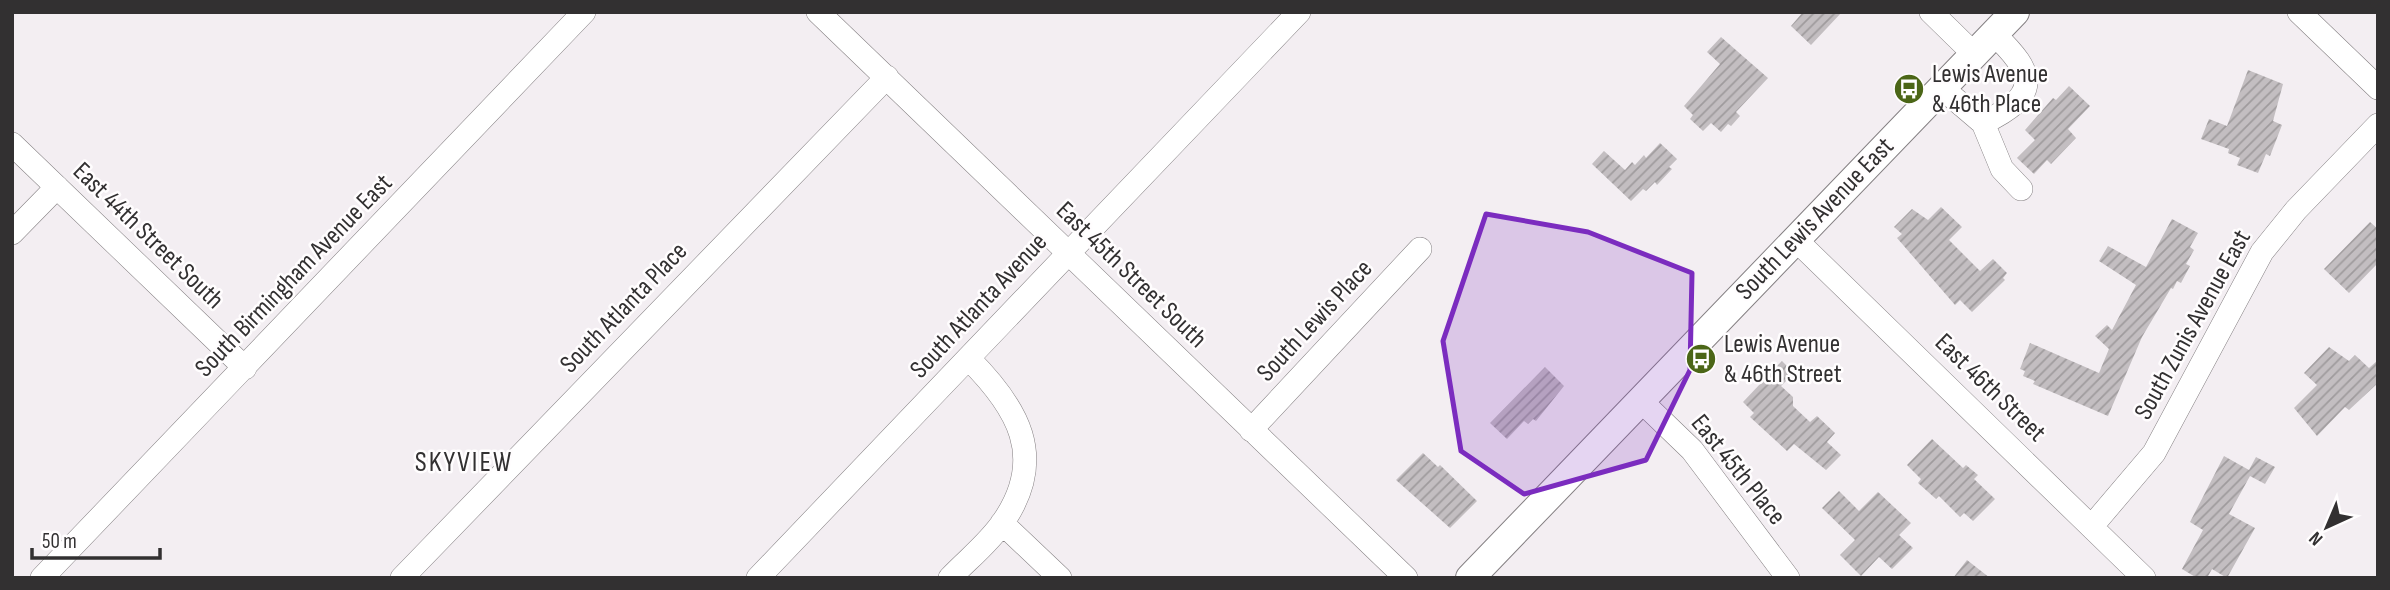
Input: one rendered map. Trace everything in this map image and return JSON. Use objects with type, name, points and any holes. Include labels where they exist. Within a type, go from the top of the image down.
[{"type":"main road","name":"South Lewis Avenue East","points":[[1470,578],[2015,12]]},
{"type":"street","name":"South Birmingham Avenue East","points":[[43,578],[584,12]]},
{"type":"street","name":"East 45th Street South","points":[[818,12],[1406,578]]},
{"type":"street","name":"South Atlanta Avenue","points":[[758,578],[1299,12]]},
{"type":"street","points":[[1931,12],[1974,54]]},
{"type":"street","points":[[2299,12],[2378,88]]},
{"type":"street","points":[[1983,123],[2013,105],[2026,84],[2027,74],[2017,56],[1994,34]]},
{"type":"street","name":"South Atlanta Place","points":[[402,578],[887,77]]},
{"type":"street","points":[[1942,88],[1983,123],[2002,169],[2021,189]]},
{"type":"street","name":"South Zunis Avenue East","points":[[2092,526],[2154,453],[2262,252],[2296,210],[2378,125]]},
{"type":"street","name":"East 44th Street South","points":[[12,144],[245,368]]},
{"type":"street","points":[[12,233],[57,187]]},
{"type":"street","name":"East 46th Street","points":[[1795,239],[2144,578]]},
{"type":"street","name":"South Lewis Place","points":[[1251,430],[1420,249]]},
{"type":"street","points":[[950,578],[1002,523],[1021,482],[1024,461],[1022,437],[1005,398],[969,359]]},
{"type":"street","name":"East 45th Place","points":[[1640,400],[1692,450],[1788,578]]},
{"type":"street","points":[[1002,523],[1060,578]]},
{"type":"highlighted area","points":[[1486,214],[1588,232],[1692,273],[1690,370],[1646,460],[1524,494],[1461,451],[1443,341]]},
{"type":"building","points":[[1803,12],[1842,12],[1811,45],[1791,26]]},
{"type":"building","points":[[1721,37],[1768,78],[1736,112],[1740,116],[1731,126],[1728,124],[1721,132],[1711,123],[1703,131],[1690,119],[1693,115],[1684,106],[1720,64],[1707,52]]},
{"type":"building","points":[[2248,70],[2283,84],[2273,121],[2282,125],[2270,156],[2266,154],[2258,173],[2237,165],[2240,158],[2228,153],[2229,149],[2201,139],[2209,119],[2227,126]]},
{"type":"building","points":[[2069,86],[2090,106],[2068,129],[2076,138],[2051,164],[2047,160],[2034,174],[2017,158],[2035,140],[2025,130],[2053,98],[2056,100]]},
{"type":"building","points":[[1660,143],[1677,159],[1669,167],[1672,169],[1657,185],[1655,182],[1646,191],[1643,189],[1631,201],[1592,164],[1604,151],[1625,170],[1632,162],[1635,165],[1644,155],[1646,158]]},
{"type":"building","points":[[1941,207],[1962,227],[1949,240],[1980,271],[1993,259],[2007,273],[2003,278],[2005,280],[1972,312],[1960,300],[1955,305],[1897,238],[1902,234],[1894,227],[1912,209],[1928,220]]},
{"type":"building","points":[[2172,219],[2198,233],[2190,247],[2194,250],[2186,264],[2190,266],[2181,283],[2177,281],[2173,289],[2171,288],[2142,337],[2108,416],[2033,384],[2035,381],[2023,376],[2025,371],[2020,369],[2030,343],[2099,373],[2109,349],[2095,336],[2107,325],[2112,330],[2136,285],[2099,261],[2108,246],[2146,267]]},
{"type":"building","points":[[2370,222],[2378,229],[2378,263],[2349,293],[2324,269]]},
{"type":"building","points":[[2329,347],[2349,361],[2355,355],[2369,368],[2378,360],[2378,383],[2349,410],[2345,407],[2317,436],[2294,408],[2317,385],[2304,373]]},
{"type":"building","points":[[1782,361],[1794,373],[1781,386],[1793,397],[1793,406],[1810,422],[1817,416],[1835,433],[1827,442],[1841,455],[1826,470],[1794,444],[1787,451],[1750,417],[1754,413],[1743,402]]},
{"type":"building","points":[[1545,367],[1564,386],[1536,421],[1533,419],[1528,424],[1524,421],[1507,439],[1490,423]]},
{"type":"building","points":[[1932,439],[1963,468],[1966,465],[1978,475],[1974,479],[1995,499],[1973,521],[1964,513],[1960,517],[1939,496],[1936,499],[1918,483],[1921,479],[1907,465]]},
{"type":"building","points":[[1423,453],[1438,467],[1440,465],[1477,501],[1450,528],[1396,480]]},
{"type":"building","points":[[2224,456],[2249,470],[2256,457],[2275,467],[2265,484],[2250,476],[2229,514],[2255,528],[2227,578],[2212,569],[2207,578],[2197,578],[2182,569],[2203,530],[2190,522]]},
{"type":"building","points":[[1839,491],[1859,511],[1878,492],[1911,523],[1899,535],[1913,548],[1892,569],[1879,557],[1861,576],[1840,555],[1855,540],[1822,508]]},
{"type":"building","points":[[1967,560],[1990,578],[1953,578]]},
{"type":"place","name":"Lewis Avenue & 46th Place","points":[[1909,89]]},
{"type":"place","name":"Lewis Avenue & 46th Street","points":[[1701,359]]},
{"type":"district","name":"SKYVIEW","points":[[464,462]]}]
